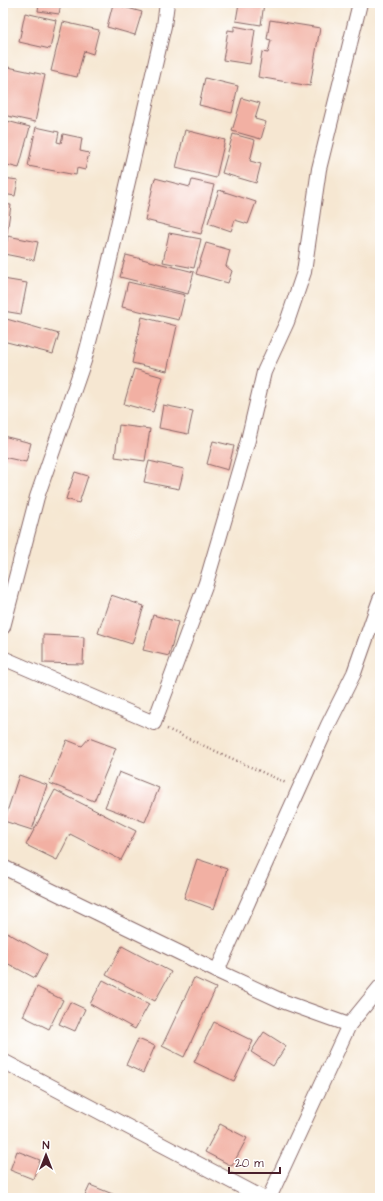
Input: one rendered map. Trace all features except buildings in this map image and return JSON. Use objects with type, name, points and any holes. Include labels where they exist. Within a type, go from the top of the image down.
[{"type":"street","points":[[3,627],[38,497],[84,361],[105,281],[159,49],[167,3]]},
{"type":"street","points":[[3,658],[154,723],[206,583],[248,440],[264,372],[288,322],[304,272],[319,169],[360,3]]},
{"type":"street","points":[[217,971],[328,725],[354,673],[380,599]]},
{"type":"street","points":[[3,867],[282,1001],[349,1025]]},
{"type":"street","points":[[269,1198],[349,1025],[380,987]]},
{"type":"street","points":[[3,1061],[263,1198]]},
{"type":"path","points":[[154,723],[299,789]]}]
